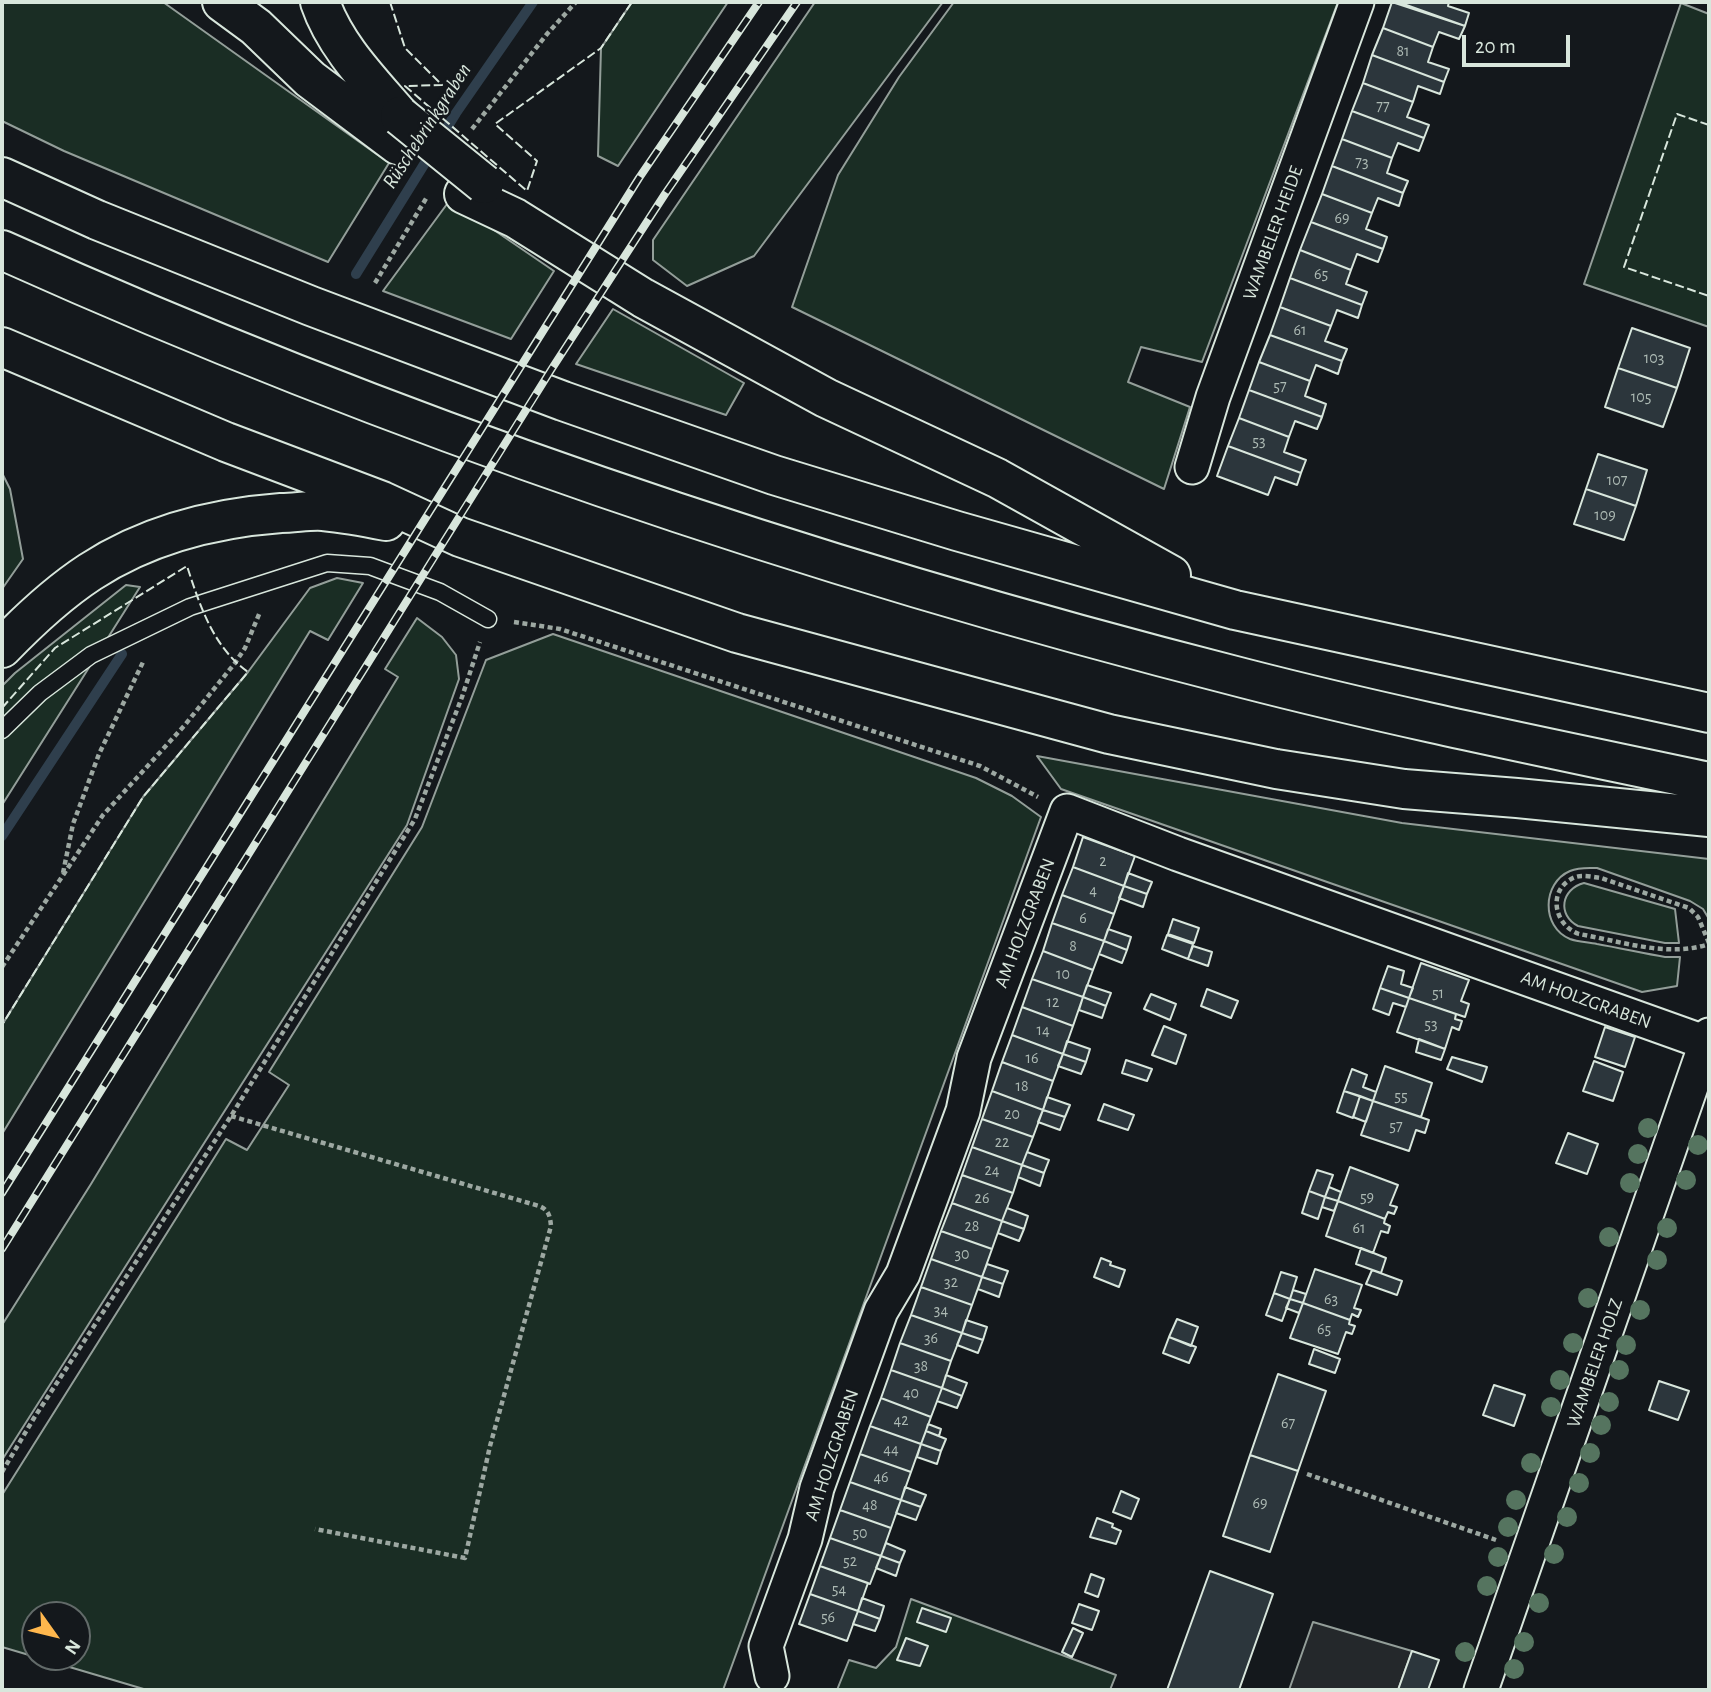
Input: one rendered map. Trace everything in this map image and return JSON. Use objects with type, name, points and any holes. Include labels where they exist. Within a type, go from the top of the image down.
[{"type":"highway","points":[[222,2],[256,27],[310,79],[399,130],[515,218],[643,298],[814,392],[997,478],[1235,610]]},
{"type":"highway","points":[[320,2],[326,19],[350,58],[399,130]]},
{"type":"highway","points":[[2,177],[97,220],[311,306],[642,429],[826,491],[1235,610],[1709,713]]},
{"type":"highway","points":[[2,250],[273,365],[522,460],[736,533],[864,573],[1244,678],[1365,708],[1709,782]]},
{"type":"highway","points":[[2,347],[226,442],[382,501],[460,537],[737,633],[1109,734],[1276,769],[1405,789],[1517,798],[1685,817],[1709,817]]},
{"type":"highway","points":[[2,648],[51,601],[90,572],[127,550],[168,533],[211,522],[245,516],[322,511],[366,517],[460,537]]},
{"type":"street","name":"WAMBELER HEIDE","points":[[1192,467],[1213,397],[1357,2]]},
{"type":"street","name":"AM HOLZGRABEN","points":[[772,1676],[766,1646],[805,1539],[817,1488],[881,1311],[903,1274],[963,1111],[974,1058],[1067,811],[1178,854],[1708,1039]]},
{"type":"street","name":"WAMBELER HOLZ","points":[[1480,1690],[1708,1039]]},
{"type":"lane","points":[[2,730],[40,693],[91,655],[190,607],[327,563],[370,566],[440,592],[488,619]]},
{"type":"path","points":[[2,967],[103,815],[184,726],[235,663],[245,648],[273,579]]},
{"type":"path","points":[[2,1472],[34,1418],[231,1116],[415,819],[462,697],[488,619],[560,629],[980,766],[1067,811]]},
{"type":"path","points":[[63,875],[74,824],[99,754],[149,650]]},
{"type":"path","points":[[1573,878],[1601,878],[1689,908],[1699,917],[1709,944],[1695,949],[1672,950],[1579,934],[1567,930],[1559,919],[1556,904],[1561,889],[1573,878]]},
{"type":"path","points":[[231,1116],[539,1206],[546,1209],[551,1217],[551,1226],[491,1446],[465,1558],[315,1529]]},
{"type":"path","points":[[1307,1474],[1496,1540]]},
{"type":"green space","points":[[2,2],[163,2],[389,163],[328,262],[64,151],[2,121]]},
{"type":"green space","points":[[632,2],[728,2],[618,166],[598,156],[601,48]]},
{"type":"green space","points":[[815,2],[943,2],[754,256],[687,286],[653,260],[653,240]]},
{"type":"green space","points":[[954,2],[1338,2],[1202,362],[1141,347],[1128,382],[1190,407],[1164,489],[792,307],[838,175],[899,77]]},
{"type":"green space","points":[[1681,3],[1709,14],[1709,327],[1584,284]]},
{"type":"green space","points":[[450,200],[554,271],[511,339],[383,291]]},
{"type":"green space","points":[[613,309],[744,383],[726,415],[576,364]]},
{"type":"green space","points":[[2,473],[10,489],[23,559],[2,589]]},
{"type":"green space","points":[[337,578],[363,583],[328,640],[310,631],[2,1134],[2,1025],[143,797],[248,672],[310,588]]},
{"type":"green space","points":[[126,585],[140,587],[2,805],[2,686]]},
{"type":"green space","points":[[417,618],[442,637],[456,655],[459,679],[407,825],[2,1460],[2,1325],[91,1184],[398,677],[385,669]]},
{"type":"green space","points":[[553,634],[976,778],[1012,796],[1041,817],[723,1690],[147,1690],[83,1671],[91,1671],[91,1601],[21,1601],[21,1653],[2,1647],[2,1495],[226,1139],[247,1150],[289,1085],[269,1072],[422,827],[486,660]]},
{"type":"green space","points":[[1037,756],[1402,823],[1709,859],[1709,919],[1703,909],[1690,901],[1597,868],[1577,869],[1561,877],[1554,885],[1549,905],[1554,925],[1561,933],[1576,941],[1665,957],[1680,957],[1677,986],[1642,992],[1061,789]]},
{"type":"green space","points":[[1584,883],[1675,909],[1679,943],[1665,943],[1578,926],[1567,915],[1564,903],[1570,891]]},
{"type":"green space","points":[[911,1599],[1116,1675],[1110,1690],[837,1690],[849,1660],[876,1668],[896,1647]]},
{"type":"shaded area","points":[[1313,1622],[1412,1651],[1398,1690],[1289,1690]]},
{"type":"building","points":[[1392,2],[1465,26],[1459,39],[1439,32],[1433,47],[1383,28]]},
{"type":"building","points":[[1398,2],[1449,2],[1448,6],[1469,13],[1465,26]]},
{"type":"building","points":[[1383,28],[1433,47],[1428,62],[1449,69],[1444,82],[1372,55]]},
{"type":"building","points":[[1372,55],[1444,82],[1440,94],[1418,86],[1413,102],[1363,83]]},
{"type":"building","points":[[1363,83],[1413,102],[1407,117],[1429,125],[1424,138],[1352,111]]},
{"type":"building","points":[[1352,111],[1424,138],[1419,151],[1398,143],[1392,158],[1342,139]]},
{"type":"building","points":[[1342,139],[1392,158],[1387,173],[1408,181],[1403,193],[1332,166]]},
{"type":"building","points":[[1332,166],[1403,193],[1399,206],[1378,198],[1372,213],[1322,194]]},
{"type":"building","points":[[1322,194],[1372,213],[1366,229],[1387,237],[1383,249],[1311,222]]},
{"type":"building","points":[[1311,222],[1383,249],[1378,262],[1357,254],[1351,270],[1300,250]]},
{"type":"building","points":[[1300,250],[1351,270],[1346,284],[1367,292],[1362,305],[1290,278]]},
{"type":"building","points":[[1290,278],[1362,305],[1358,318],[1337,310],[1331,326],[1280,307]]},
{"type":"building","points":[[1280,307],[1331,326],[1325,341],[1347,349],[1342,361],[1270,335]]},
{"type":"building","points":[[1632,328],[1690,348],[1677,388],[1618,368]]},
{"type":"building","points":[[1270,335],[1342,361],[1338,374],[1316,365],[1310,381],[1259,362]]},
{"type":"building","points":[[1259,362],[1310,381],[1305,396],[1326,404],[1322,417],[1249,390]]},
{"type":"building","points":[[1618,368],[1677,388],[1663,427],[1605,407]]},
{"type":"building","points":[[1249,390],[1322,417],[1317,429],[1295,421],[1289,437],[1239,418]]},
{"type":"building","points":[[1239,418],[1289,437],[1284,452],[1306,460],[1301,473],[1228,446]]},
{"type":"building","points":[[1228,446],[1301,473],[1297,485],[1275,477],[1268,495],[1217,476]]},
{"type":"building","points":[[1598,454],[1647,470],[1636,506],[1586,489]]},
{"type":"building","points":[[1586,489],[1636,506],[1624,540],[1574,524]]},
{"type":"building","points":[[1083,837],[1135,856],[1124,886],[1073,867]]},
{"type":"building","points":[[1073,867],[1124,886],[1114,914],[1062,895]]},
{"type":"building","points":[[1128,873],[1152,882],[1147,894],[1124,886]]},
{"type":"building","points":[[1124,886],[1147,894],[1143,907],[1119,898]]},
{"type":"building","points":[[1062,895],[1114,914],[1104,941],[1052,923]]},
{"type":"building","points":[[1173,919],[1199,928],[1194,943],[1168,934]]},
{"type":"building","points":[[1052,923],[1104,941],[1093,970],[1043,951]]},
{"type":"building","points":[[1108,929],[1131,937],[1127,950],[1104,941]]},
{"type":"building","points":[[1167,935],[1193,944],[1188,959],[1162,949]]},
{"type":"building","points":[[1104,941],[1127,950],[1122,963],[1099,954]]},
{"type":"building","points":[[1193,946],[1212,952],[1208,966],[1188,959]]},
{"type":"building","points":[[1043,951],[1093,970],[1083,997],[1032,979]]},
{"type":"building","points":[[1421,963],[1469,980],[1461,1001],[1469,1004],[1465,1017],[1409,998]]},
{"type":"building","points":[[1388,966],[1404,971],[1401,984],[1413,988],[1409,998],[1380,988]]},
{"type":"building","points":[[1032,979],[1083,997],[1073,1026],[1022,1007]]},
{"type":"building","points":[[1087,985],[1111,993],[1106,1006],[1083,997]]},
{"type":"building","points":[[1380,988],[1409,998],[1406,1007],[1393,1003],[1389,1015],[1373,1009]]},
{"type":"building","points":[[1207,989],[1238,1001],[1231,1018],[1201,1006]]},
{"type":"building","points":[[1151,994],[1176,1004],[1170,1020],[1144,1009]]},
{"type":"building","points":[[1083,997],[1106,1006],[1102,1018],[1079,1010]]},
{"type":"building","points":[[1409,998],[1456,1014],[1455,1019],[1462,1021],[1459,1030],[1452,1027],[1445,1049],[1397,1032]]},
{"type":"building","points":[[1022,1007],[1073,1026],[1063,1054],[1012,1035]]},
{"type":"building","points":[[1164,1026],[1186,1035],[1176,1064],[1152,1055]]},
{"type":"building","points":[[1605,1027],[1635,1037],[1625,1067],[1595,1057]]},
{"type":"building","points":[[1012,1035],[1063,1054],[1053,1081],[1002,1062]]},
{"type":"building","points":[[1419,1039],[1445,1049],[1441,1060],[1416,1052]]},
{"type":"building","points":[[1067,1041],[1090,1049],[1086,1062],[1063,1054]]},
{"type":"building","points":[[1063,1054],[1086,1062],[1081,1074],[1058,1066]]},
{"type":"building","points":[[1452,1057],[1487,1067],[1482,1082],[1447,1069]]},
{"type":"building","points":[[1126,1060],[1152,1069],[1147,1081],[1122,1073]]},
{"type":"building","points":[[1594,1061],[1623,1072],[1613,1101],[1583,1091]]},
{"type":"building","points":[[1002,1062],[1053,1081],[1043,1110],[992,1091]]},
{"type":"building","points":[[1385,1066],[1432,1083],[1421,1117],[1373,1101]]},
{"type":"building","points":[[1352,1069],[1367,1075],[1363,1087],[1376,1092],[1373,1101],[1344,1091]]},
{"type":"building","points":[[992,1091],[1043,1110],[1033,1137],[982,1119]]},
{"type":"building","points":[[1344,1091],[1360,1096],[1353,1118],[1337,1112]]},
{"type":"building","points":[[1360,1096],[1373,1101],[1366,1122],[1353,1117]]},
{"type":"building","points":[[1047,1097],[1070,1105],[1065,1117],[1043,1110]]},
{"type":"building","points":[[1373,1101],[1429,1120],[1425,1133],[1416,1130],[1409,1151],[1361,1135]]},
{"type":"building","points":[[1104,1104],[1134,1115],[1128,1130],[1098,1120]]},
{"type":"building","points":[[1043,1110],[1065,1117],[1060,1130],[1038,1122]]},
{"type":"building","points":[[982,1119],[1033,1137],[1022,1165],[972,1147]]},
{"type":"building","points":[[1568,1133],[1598,1144],[1587,1174],[1556,1163]]},
{"type":"building","points":[[972,1147],[1022,1165],[1013,1193],[962,1175]]},
{"type":"building","points":[[1027,1152],[1049,1160],[1044,1173],[1022,1165]]},
{"type":"building","points":[[1022,1165],[1044,1173],[1040,1186],[1018,1177]]},
{"type":"building","points":[[1350,1167],[1398,1185],[1390,1205],[1397,1207],[1394,1214],[1388,1212],[1385,1219],[1338,1201]]},
{"type":"building","points":[[1317,1170],[1333,1175],[1325,1197],[1309,1191]]},
{"type":"building","points":[[962,1175],[1013,1193],[1002,1221],[952,1203]]},
{"type":"building","points":[[1329,1187],[1341,1192],[1338,1201],[1325,1197]]},
{"type":"building","points":[[1309,1191],[1325,1197],[1318,1219],[1302,1213]]},
{"type":"building","points":[[1325,1197],[1338,1201],[1334,1211],[1322,1207]]},
{"type":"building","points":[[1338,1201],[1385,1219],[1384,1223],[1390,1226],[1388,1233],[1381,1231],[1373,1253],[1326,1236]]},
{"type":"building","points":[[952,1203],[1002,1221],[992,1249],[941,1231]]},
{"type":"building","points":[[1007,1208],[1028,1216],[1024,1229],[1002,1221]]},
{"type":"building","points":[[1002,1221],[1024,1229],[1019,1241],[998,1233]]},
{"type":"building","points":[[941,1231],[992,1249],[982,1277],[931,1259]]},
{"type":"building","points":[[1361,1248],[1386,1258],[1381,1273],[1356,1264]]},
{"type":"building","points":[[1101,1258],[1111,1262],[1110,1265],[1125,1270],[1119,1287],[1094,1277]]},
{"type":"building","points":[[931,1259],[982,1277],[972,1305],[921,1287]]},
{"type":"building","points":[[987,1264],[1008,1271],[1003,1284],[982,1277]]},
{"type":"building","points":[[1315,1269],[1362,1285],[1354,1308],[1361,1310],[1358,1317],[1352,1314],[1350,1320],[1303,1303]]},
{"type":"building","points":[[1372,1270],[1402,1281],[1397,1295],[1366,1284]]},
{"type":"building","points":[[1281,1272],[1297,1277],[1290,1299],[1274,1293]]},
{"type":"building","points":[[982,1277],[1003,1284],[999,1297],[978,1289]]},
{"type":"building","points":[[921,1287],[972,1305],[962,1333],[911,1315]]},
{"type":"building","points":[[1293,1290],[1306,1294],[1303,1303],[1290,1299]]},
{"type":"building","points":[[1274,1293],[1290,1299],[1282,1321],[1266,1315]]},
{"type":"building","points":[[1290,1299],[1303,1303],[1299,1313],[1286,1308]]},
{"type":"building","points":[[1303,1303],[1350,1320],[1349,1324],[1355,1326],[1352,1334],[1346,1332],[1338,1354],[1290,1338]]},
{"type":"building","points":[[911,1315],[962,1333],[951,1361],[900,1343]]},
{"type":"building","points":[[1177,1319],[1198,1327],[1191,1346],[1169,1337]]},
{"type":"building","points":[[966,1320],[987,1327],[983,1340],[962,1333]]},
{"type":"building","points":[[962,1333],[983,1340],[978,1353],[957,1345]]},
{"type":"building","points":[[1169,1337],[1196,1347],[1189,1363],[1163,1353]]},
{"type":"building","points":[[900,1343],[951,1361],[942,1388],[891,1370]]},
{"type":"building","points":[[1314,1349],[1340,1359],[1335,1373],[1309,1364]]},
{"type":"building","points":[[891,1370],[942,1388],[931,1417],[881,1398]]},
{"type":"building","points":[[1278,1374],[1326,1391],[1298,1471],[1250,1455]]},
{"type":"building","points":[[946,1375],[967,1383],[962,1396],[942,1388]]},
{"type":"building","points":[[1659,1381],[1689,1391],[1678,1420],[1649,1410]]},
{"type":"building","points":[[1494,1385],[1525,1395],[1514,1426],[1483,1415]]},
{"type":"building","points":[[942,1388],[962,1396],[957,1408],[937,1401]]},
{"type":"building","points":[[881,1398],[931,1417],[921,1444],[870,1426]]},
{"type":"building","points":[[928,1424],[941,1429],[939,1436],[926,1431]]},
{"type":"building","points":[[870,1426],[921,1444],[911,1472],[860,1454]]},
{"type":"building","points":[[926,1431],[946,1439],[941,1451],[921,1444]]},
{"type":"building","points":[[921,1444],[941,1451],[937,1464],[917,1457]]},
{"type":"building","points":[[860,1454],[911,1472],[901,1500],[850,1482]]},
{"type":"building","points":[[1250,1455],[1298,1471],[1270,1552],[1223,1536]]},
{"type":"building","points":[[850,1482],[901,1500],[891,1528],[840,1510]]},
{"type":"building","points":[[905,1487],[926,1495],[921,1507],[901,1500]]},
{"type":"building","points":[[1121,1491],[1139,1499],[1131,1519],[1113,1512]]},
{"type":"building","points":[[901,1500],[921,1507],[916,1520],[896,1513]]},
{"type":"building","points":[[840,1510],[891,1528],[881,1556],[830,1538]]},
{"type":"building","points":[[1097,1518],[1113,1524],[1112,1527],[1121,1531],[1116,1544],[1090,1537]]},
{"type":"building","points":[[830,1538],[881,1556],[870,1584],[820,1566]]},
{"type":"building","points":[[886,1543],[905,1551],[900,1563],[881,1556]]},
{"type":"building","points":[[881,1556],[900,1563],[896,1576],[876,1568]]},
{"type":"building","points":[[820,1566],[868,1583],[858,1611],[810,1594]]},
{"type":"building","points":[[1210,1571],[1273,1594],[1239,1690],[1167,1690]]},
{"type":"building","points":[[1091,1574],[1104,1579],[1098,1597],[1085,1592]]},
{"type":"building","points":[[810,1594],[858,1611],[847,1641],[799,1624]]},
{"type":"building","points":[[862,1598],[884,1606],[880,1619],[858,1611]]},
{"type":"building","points":[[1079,1604],[1099,1611],[1092,1630],[1072,1623]]},
{"type":"building","points":[[922,1608],[951,1618],[946,1632],[917,1622]]},
{"type":"building","points":[[858,1611],[880,1619],[875,1631],[853,1624]]},
{"type":"building","points":[[1073,1628],[1083,1633],[1072,1657],[1062,1652]]},
{"type":"building","points":[[906,1638],[928,1646],[920,1666],[897,1660]]},
{"type":"building","points":[[1412,1651],[1439,1660],[1428,1690],[1398,1690]]},
{"type":"waterway","name":"Rüschebrinkgraben","points":[[356,274],[456,113],[533,2]]},
{"type":"waterway","name":"Rüschebrinkgraben","points":[[2,836],[122,654]]},
{"type":"railway","points":[[2,1193],[639,178],[759,2]]},
{"type":"railway","points":[[2,1249],[551,370],[665,194],[797,2]]},
{"type":"fence","points":[[390,2],[405,48],[442,85],[405,86],[527,191],[537,161],[495,124],[601,48],[632,2]]},
{"type":"fence","points":[[1709,125],[1677,114],[1624,267],[1709,296]]},
{"type":"fence","points":[[2,708],[55,648],[187,566],[209,625],[226,651],[248,672],[143,797],[2,1025]]}]
